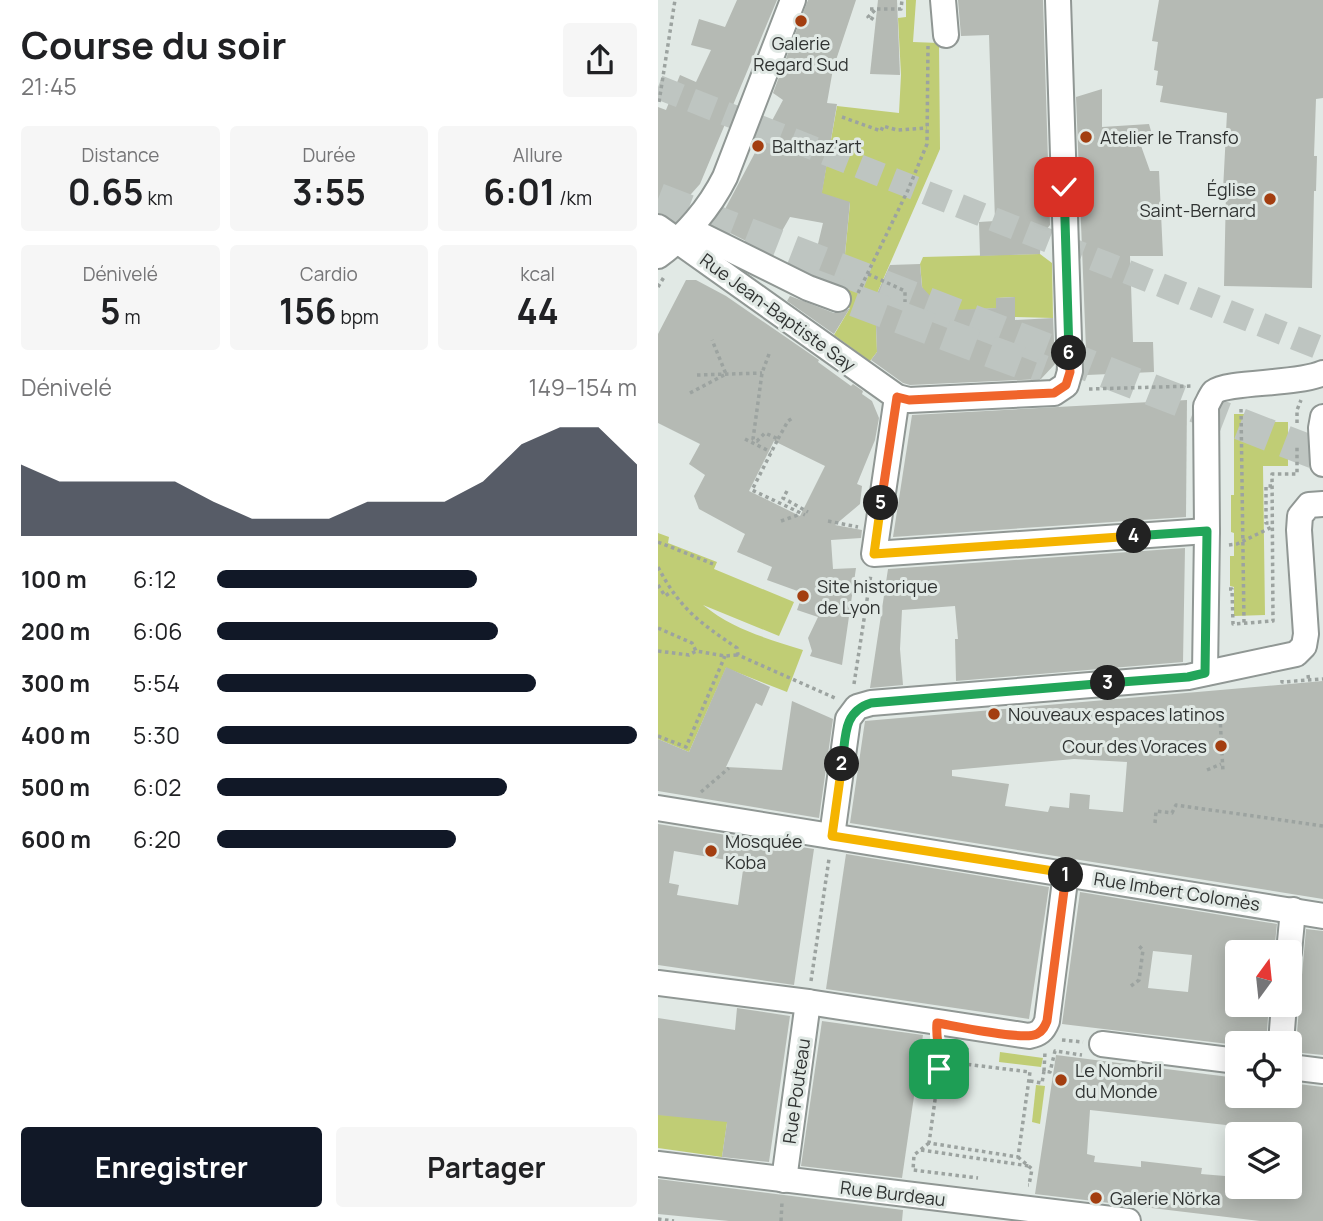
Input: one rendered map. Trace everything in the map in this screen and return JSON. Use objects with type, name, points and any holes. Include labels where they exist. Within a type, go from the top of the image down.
[{"type":"street","points":[[658,256],[678,242],[713,200],[725,177],[793,0]]},
{"type":"street","points":[[937,39],[943,0]]},
{"type":"street","points":[[1058,0],[1070,372],[1066,385],[1054,393],[909,400],[897,397],[872,564],[1214,538]]},
{"type":"street","name":"Rue Jean-Baptiste Say","points":[[658,228],[897,397]]},
{"type":"street","points":[[703,236],[808,288],[847,300]]},
{"type":"street","points":[[1205,673],[1214,538],[1206,407],[1215,392],[1228,388],[1298,381],[1323,373]]},
{"type":"street","points":[[1323,417],[1323,464]]},
{"type":"street","points":[[832,836],[848,719],[846,702],[871,703],[1188,677],[1296,654],[1304,646],[1306,634],[1300,516],[1309,505],[1323,504]]},
{"type":"street","name":"Rue Imbert Colomès","points":[[658,808],[1323,915]]},
{"type":"street","points":[[658,983],[810,991],[936,1029],[1022,1036],[1047,1043],[1044,1029],[1066,873]]},
{"type":"street","points":[[1290,940],[1293,910]]},
{"type":"street","name":"Rue Pouteau","points":[[784,1188],[810,991]]},
{"type":"street","points":[[1097,1044],[1225,1060]]},
{"type":"street","points":[[1302,1068],[1323,1071]]},
{"type":"street","name":"Rue Burdeau","points":[[658,1164],[784,1188],[1128,1221]]},
{"type":"path","points":[[659,103],[675,0]]},
{"type":"path","points":[[870,9],[901,9],[902,0]]},
{"type":"path","points":[[873,17],[871,20],[868,17],[876,9]]},
{"type":"path","points":[[847,300],[868,274],[927,144],[926,128],[937,39]]},
{"type":"path","points":[[842,117],[881,131],[883,126],[897,130],[926,128]]},
{"type":"path","points":[[868,274],[905,291],[905,302]]},
{"type":"path","points":[[658,287],[662,281]]},
{"type":"path","points":[[712,340],[726,374]]},
{"type":"path","points":[[769,354],[762,373],[753,439],[757,441],[765,432],[778,439]]},
{"type":"path","points":[[697,375],[762,373]]},
{"type":"path","points":[[690,393],[726,374]]},
{"type":"path","points":[[1093,390],[1181,387]]},
{"type":"path","points":[[1229,589],[1232,589],[1233,624],[1273,621],[1272,474],[1297,474],[1297,410],[1301,398]]},
{"type":"path","points":[[1241,410],[1244,623]]},
{"type":"path","points":[[794,417],[788,421],[752,490],[804,514]]},
{"type":"path","points":[[745,439],[771,452]]},
{"type":"path","points":[[787,491],[783,499],[804,514]]},
{"type":"path","points":[[781,521],[804,514]]},
{"type":"path","points":[[828,521],[865,529]]},
{"type":"path","points":[[1214,538],[1237,544],[1272,525]]},
{"type":"path","points":[[658,542],[713,564]]},
{"type":"path","points":[[1236,561],[1243,561]]},
{"type":"path","points":[[854,682],[872,564]]},
{"type":"path","points":[[658,567],[671,592],[699,623],[737,648],[738,655]]},
{"type":"path","points":[[658,585],[665,596],[671,592]]},
{"type":"path","points":[[658,628],[692,643],[696,651]]},
{"type":"path","points":[[658,651],[689,655],[696,651],[725,656],[738,655],[846,702]]},
{"type":"path","points":[[658,736],[686,747],[725,656]]},
{"type":"path","points":[[1308,676],[1309,682]]},
{"type":"path","points":[[1220,717],[1223,772]]},
{"type":"path","points":[[1207,770],[1221,764]]},
{"type":"path","points":[[693,799],[729,768]]},
{"type":"path","points":[[1155,823],[1156,811],[1172,813],[1176,805],[1220,809],[1323,826]]},
{"type":"path","points":[[810,991],[829,861]]},
{"type":"path","points":[[1131,986],[1139,980],[1143,952],[1139,946]]},
{"type":"path","points":[[936,1029],[940,1060],[929,1143],[914,1155],[913,1170],[974,1177]]},
{"type":"path","points":[[1030,1081],[1042,1083],[1047,1043],[1097,1044],[1106,1058],[1055,1051],[1050,1072],[1044,1071]]},
{"type":"path","points":[[965,1064],[966,1054]]},
{"type":"path","points":[[940,1060],[1030,1073],[1018,1157]]},
{"type":"path","points":[[929,1143],[1018,1157],[1032,1168],[1029,1185],[1024,1184]]},
{"type":"path","points":[[947,1154],[949,1147]]},
{"type":"path","points":[[921,1150],[1029,1166]]},
{"type":"path","points":[[974,1158],[975,1150]]},
{"type":"path","points":[[1003,1154],[1003,1162]]},
{"type":"path","points":[[781,1221],[784,1188]]},
{"type":"path","points":[[658,1219],[674,1221]]},
{"type":"green space","points":[[906,0],[916,0],[913,42],[939,43],[940,149],[875,298],[877,352],[870,361],[834,335],[850,308],[839,303],[850,203],[821,196],[837,106],[899,113],[901,75],[898,18],[906,17]]},
{"type":"green space","points":[[1040,254],[1052,263],[1053,318],[1015,317],[1014,297],[996,298],[996,308],[941,312],[933,304],[933,299],[923,296],[920,264],[923,257]]},
{"type":"green space","points":[[1234,414],[1251,414],[1252,422],[1288,422],[1288,466],[1263,466],[1265,615],[1234,616],[1230,556],[1234,556],[1231,495],[1234,495]]},
{"type":"green space","points":[[658,533],[669,537],[668,543],[717,562],[714,569],[794,602],[779,636],[703,605],[739,627],[803,650],[787,692],[726,668],[689,752],[658,739]]},
{"type":"green space","points":[[1000,1052],[1043,1058],[1041,1067],[999,1062]]},
{"type":"green space","points":[[1036,1085],[1045,1086],[1040,1124],[1032,1122]]},
{"type":"green space","points":[[658,1115],[728,1116],[722,1157],[658,1148]]},
{"type":"building","points":[[737,0],[777,0],[700,184],[684,202],[667,206],[658,204],[658,107],[666,110],[680,75],[696,82],[711,50],[691,45],[699,19],[725,27]]},
{"type":"building","points":[[808,0],[856,0],[833,69],[827,103],[837,104],[822,193],[850,202],[842,285],[811,273],[823,223],[790,217],[778,238],[772,235],[768,237],[760,248],[716,226],[783,100],[773,93]]},
{"type":"building","points":[[878,0],[897,0],[900,75],[870,74]]},
{"type":"building","points":[[958,0],[1043,0],[1050,225],[1041,236],[1040,254],[980,256],[979,222],[995,221],[989,35],[961,36]]},
{"type":"building","points":[[1159,0],[1323,0],[1323,98],[1316,99],[1314,156],[1317,156],[1312,288],[1224,286],[1226,190],[1223,190],[1227,113],[1160,102],[1163,86],[1156,85],[1158,71],[1154,70],[1158,42],[1152,41]]},
{"type":"building","points":[[1102,89],[1102,127],[1149,124],[1153,138],[1140,143],[1150,171],[1159,171],[1163,256],[1130,256],[1133,342],[1153,342],[1154,372],[1087,375],[1076,97]]},
{"type":"building","points":[[920,264],[922,287],[933,299],[933,311],[996,308],[996,298],[1015,297],[1015,320],[1053,318],[1055,364],[1041,379],[910,385],[871,360],[877,352],[875,298],[890,265]]},
{"type":"building","points":[[686,280],[696,280],[726,296],[819,360],[818,362],[851,386],[853,384],[863,391],[862,394],[872,401],[879,418],[875,440],[857,484],[862,486],[860,504],[835,525],[862,530],[861,538],[831,540],[833,569],[856,568],[842,665],[810,656],[812,651],[808,638],[818,617],[797,610],[803,593],[767,580],[772,567],[737,552],[745,534],[699,509],[694,496],[705,475],[689,464],[700,444],[658,423],[658,334]],"holes":[[[774,441],[825,466],[800,516],[749,491]]]},
{"type":"building","points":[[790,296],[834,313],[850,308],[834,334],[787,301]]},
{"type":"building","points":[[1187,400],[1186,517],[893,537],[912,415]]},
{"type":"building","points":[[1185,548],[1183,662],[956,681],[955,639],[958,639],[955,606],[902,610],[900,649],[903,685],[870,688],[888,569]]},
{"type":"building","points":[[726,667],[770,687],[762,706],[756,703],[726,767],[782,770],[792,701],[833,719],[819,818],[658,791],[658,739],[689,752]]},
{"type":"building","points":[[1323,681],[1323,899],[850,823],[865,721]],"holes":[[[1074,759],[1127,762],[1123,812],[1089,809],[1090,795],[1070,793],[1069,808],[1050,806],[1048,812],[1005,806],[1009,784],[952,776],[952,770]]]},
{"type":"building","points":[[658,824],[814,849],[794,985],[658,965]],"holes":[[[674,851],[744,863],[738,905],[677,895],[679,885],[669,883]]]},
{"type":"building","points":[[846,854],[1049,887],[1029,1019],[826,989]]},
{"type":"building","points":[[1080,892],[1277,924],[1275,940],[1225,940],[1225,1017],[1268,1017],[1267,1031],[1225,1031],[1225,1044],[1062,1024]],"holes":[[[1153,951],[1192,955],[1188,992],[1148,988]]]},
{"type":"building","points":[[1306,929],[1323,931],[1323,1055],[1302,1053],[1302,1031],[1297,1031],[1298,1017],[1302,1017]]},
{"type":"building","points":[[737,1008],[790,1016],[769,1162],[722,1157],[727,1122],[658,1115],[658,1018],[735,1030]]},
{"type":"building","points":[[822,1021],[923,1035],[902,1178],[801,1166]]},
{"type":"building","points":[[1056,1055],[1225,1076],[1225,1108],[1302,1108],[1302,1084],[1323,1087],[1323,1221],[1260,1221],[1035,1194]],"holes":[[[1090,1110],[1225,1125],[1225,1122],[1302,1122],[1302,1199],[1225,1199],[1225,1176],[1201,1174],[1202,1168],[1141,1161],[1141,1167],[1094,1162],[1095,1156],[1087,1154]]]},
{"type":"building","points":[[658,1179],[903,1210],[902,1221],[729,1221],[658,1214]]},
{"type":"tunnel","points":[[658,87],[1323,349]]},
{"type":"tunnel","points":[[658,199],[1323,456]]},
{"type":"tunnel","points":[[810,284],[1043,371]]},
{"type":"place","name":"Galerie Regard Sud","points":[[801,21]]},
{"type":"place","name":"Atelier le Transfo","points":[[1086,137]]},
{"type":"place","name":"Balthaz'art","points":[[758,146]]},
{"type":"place","name":"Église Saint-Bernard","points":[[1270,199]]},
{"type":"place","name":"Site historique de Lyon","points":[[803,596]]},
{"type":"place","name":"Nouveaux espaces latinos","points":[[994,714]]},
{"type":"place","name":"Cour des Voraces","points":[[1221,746]]},
{"type":"place","name":"Mosquée Koba","points":[[711,851]]},
{"type":"place","name":"Le Nombril du Monde","points":[[1061,1080]]},
{"type":"place","name":"Galerie Nörka","points":[[1096,1198]]},
{"type":"route","points":[[939,1069],[941,1057],[935,1038],[937,1023],[1022,1036],[1038,1034],[1044,1029],[1066,873],[832,836],[848,719],[857,707],[871,703],[1188,677],[1205,673],[1207,531],[874,554],[897,397],[909,400],[1054,393],[1066,385],[1070,372],[1064,187]]}]
